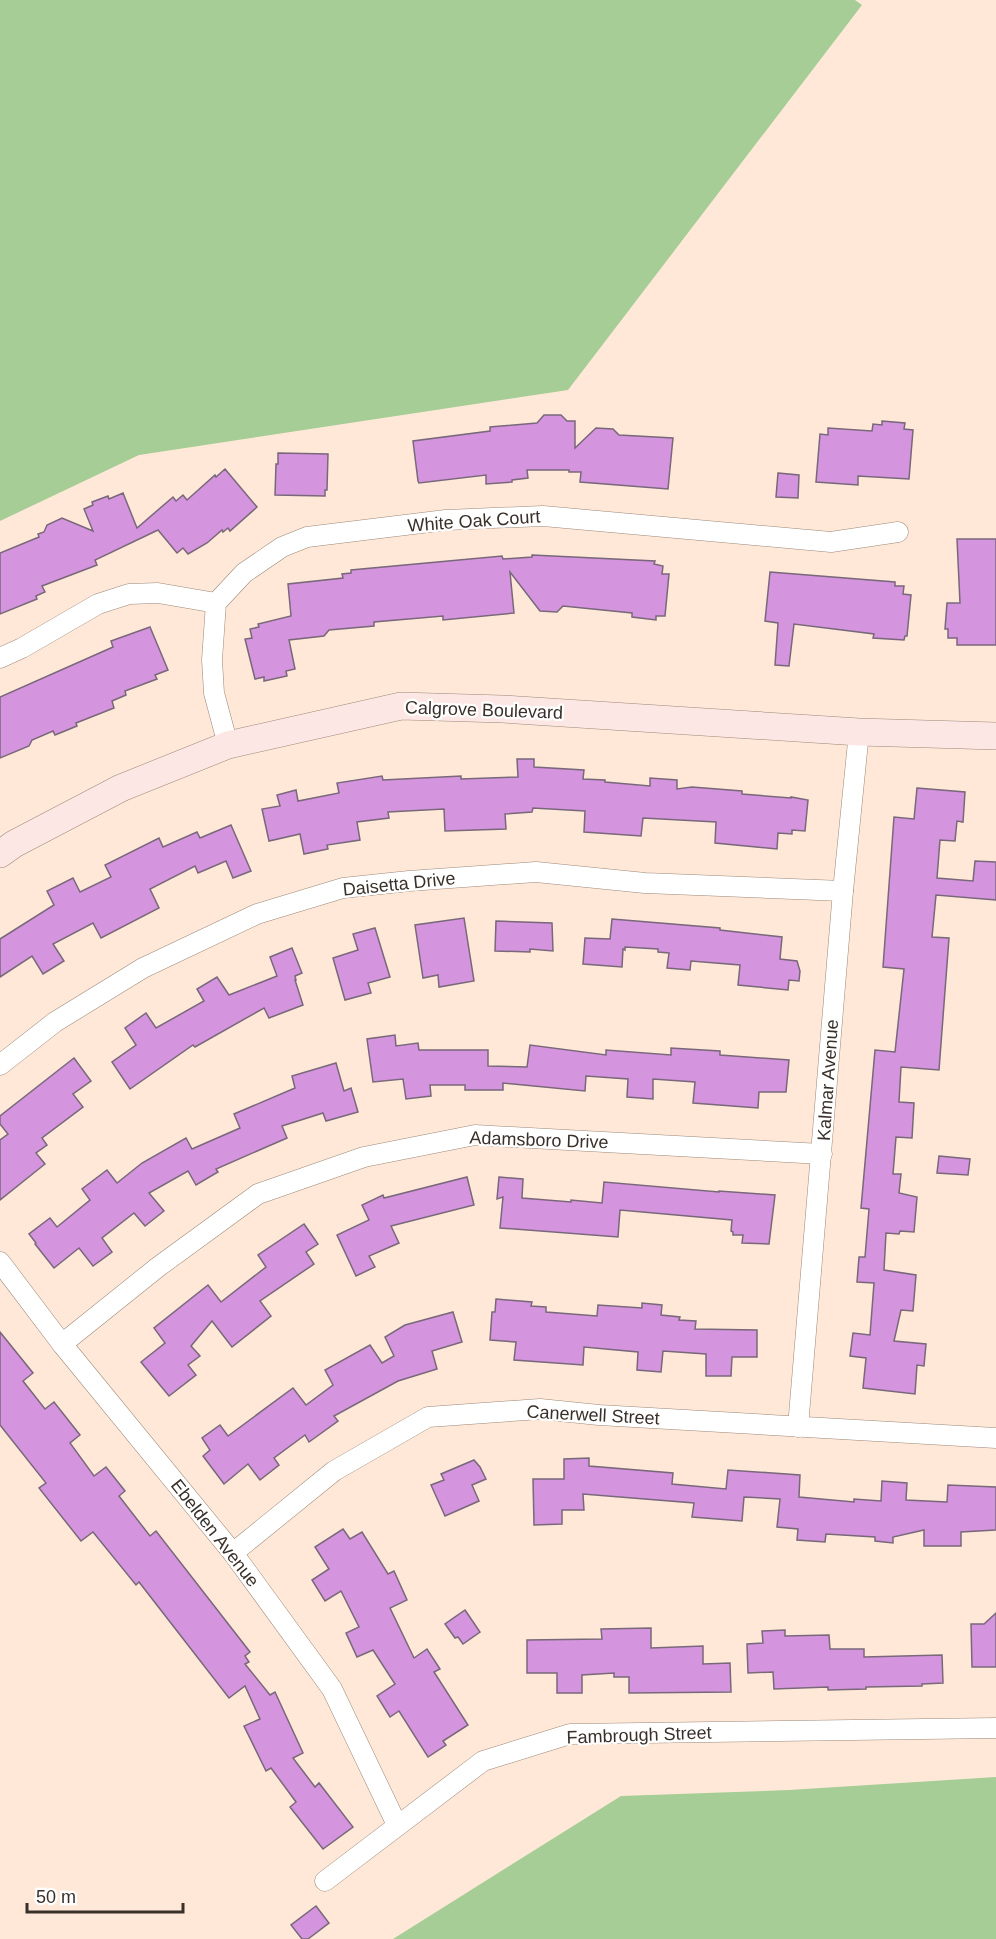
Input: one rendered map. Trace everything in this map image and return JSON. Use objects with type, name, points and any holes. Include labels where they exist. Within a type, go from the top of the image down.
[{"type":"street","name":"White Oak Court","points":[[216,603],[244,573],[282,547],[307,537],[446,520],[543,516],[831,542],[898,532]]},
{"type":"street","points":[[0,658],[22,648],[98,604],[129,594],[158,593],[216,603],[212,660],[214,693],[228,745]]},
{"type":"street","name":"Calgrove Boulevard","points":[[0,854],[14,844],[121,788],[228,745],[401,706],[502,709],[859,732],[996,736]]},
{"type":"street","name":"Kalmar Avenue","points":[[798,1427],[843,891],[859,732]]},
{"type":"street","name":"Daisetta Drive","points":[[0,1065],[55,1022],[143,968],[257,914],[343,888],[536,872],[645,883],[843,891]]},
{"type":"street","name":"Adamsboro Drive","points":[[62,1344],[158,1267],[258,1194],[364,1157],[475,1135],[822,1154]]},
{"type":"street","name":"Ebelden Avenue","points":[[0,1262],[62,1344],[233,1553],[332,1689],[397,1825]]},
{"type":"street","name":"Canerwell Street","points":[[233,1553],[334,1471],[428,1417],[540,1409],[599,1415],[996,1438]]},
{"type":"street","name":"Fambrough Street","points":[[325,1881],[483,1761],[570,1734],[996,1728]]},
{"type":"green space","points":[[0,0],[855,0],[862,5],[568,390],[139,455],[0,521]]},
{"type":"green space","points":[[996,1777],[996,1939],[393,1939],[621,1796],[789,1790]]},
{"type":"building","points":[[544,415],[561,415],[567,421],[575,421],[575,448],[596,428],[613,429],[619,435],[673,438],[668,489],[580,482],[581,472],[569,472],[569,470],[527,470],[528,478],[512,480],[512,482],[486,484],[486,475],[419,483],[413,441],[490,431],[490,427],[537,423]]},
{"type":"building","points":[[882,421],[905,423],[904,429],[913,430],[909,479],[858,476],[858,485],[816,482],[820,434],[828,435],[828,428],[872,431],[873,424],[882,425]]},
{"type":"building","points":[[278,453],[328,454],[325,496],[275,495]]},
{"type":"building","points":[[225,469],[257,507],[230,531],[228,528],[223,532],[222,530],[207,543],[188,554],[183,548],[177,553],[158,530],[95,560],[97,565],[42,586],[45,592],[36,596],[37,599],[0,614],[0,553],[39,537],[38,534],[44,532],[47,525],[62,518],[93,531],[84,509],[93,505],[92,502],[108,496],[109,499],[123,493],[137,528],[173,497],[176,501],[183,495],[187,500]]},
{"type":"building","points":[[778,473],[799,475],[798,498],[776,497]]},
{"type":"building","points":[[957,539],[996,539],[996,645],[957,645],[957,638],[948,638],[948,629],[945,629],[947,603],[960,603]]},
{"type":"building","points":[[532,555],[655,561],[654,564],[663,566],[662,574],[669,574],[665,616],[656,616],[656,620],[632,617],[632,613],[563,606],[557,612],[540,611],[510,572],[514,613],[443,620],[443,616],[374,622],[374,626],[329,630],[324,636],[289,640],[295,669],[286,671],[287,676],[264,681],[264,677],[255,679],[245,639],[252,638],[250,629],[259,627],[258,624],[291,616],[288,584],[343,578],[342,574],[351,573],[351,570],[502,556],[503,559],[532,557]]},
{"type":"building","points":[[770,572],[895,582],[895,586],[904,586],[903,594],[911,595],[907,636],[904,640],[873,638],[874,634],[794,624],[789,666],[775,665],[778,623],[765,621]]},
{"type":"building","points":[[150,627],[168,670],[155,675],[157,679],[125,691],[126,695],[112,701],[114,708],[76,723],[77,726],[55,735],[53,731],[32,740],[29,746],[0,758],[0,697],[113,647],[111,641]]},
{"type":"building","points":[[517,759],[534,759],[534,767],[584,770],[583,779],[650,786],[650,778],[677,780],[677,789],[692,787],[742,791],[742,794],[808,800],[805,831],[792,830],[792,834],[778,833],[777,849],[715,843],[716,822],[643,818],[641,836],[584,832],[585,811],[533,808],[532,812],[505,814],[506,829],[445,831],[444,809],[388,812],[389,818],[357,822],[360,840],[327,845],[328,849],[304,854],[300,834],[269,841],[262,809],[280,806],[277,795],[296,790],[298,801],[339,793],[337,783],[382,776],[383,780],[461,776],[461,779],[518,777]]},
{"type":"building","points":[[917,788],[965,792],[963,822],[957,821],[955,841],[940,840],[937,878],[973,881],[975,861],[996,862],[996,900],[936,895],[932,937],[949,938],[939,1070],[901,1067],[899,1102],[914,1103],[912,1138],[896,1137],[893,1174],[901,1174],[899,1193],[917,1197],[914,1232],[886,1233],[884,1270],[916,1275],[913,1311],[901,1310],[894,1341],[926,1344],[924,1366],[917,1365],[915,1394],[863,1388],[866,1358],[850,1356],[853,1333],[870,1335],[874,1283],[857,1282],[859,1257],[865,1257],[869,1209],[861,1208],[875,1050],[895,1052],[904,969],[883,967],[894,817],[914,819]]},
{"type":"building","points":[[231,825],[251,871],[233,878],[226,861],[198,873],[195,866],[150,889],[159,908],[101,938],[93,923],[53,944],[64,961],[43,974],[32,956],[0,977],[0,939],[54,905],[47,891],[73,878],[80,892],[111,877],[105,865],[159,838],[163,847],[197,832],[200,838]]},
{"type":"building","points":[[464,918],[474,981],[439,987],[438,975],[423,978],[415,925]]},
{"type":"building","points":[[612,919],[720,928],[720,930],[782,937],[780,959],[797,961],[800,971],[799,981],[789,980],[788,990],[738,985],[740,965],[691,961],[690,970],[667,968],[669,953],[658,952],[658,949],[625,947],[622,967],[583,964],[585,938],[610,939]]},
{"type":"building","points":[[496,921],[552,923],[553,951],[530,949],[530,952],[495,951]]},
{"type":"building","points":[[375,928],[390,977],[368,983],[371,993],[345,1000],[333,958],[358,950],[353,934]]},
{"type":"building","points":[[292,948],[302,973],[295,976],[295,980],[303,1005],[269,1018],[264,1008],[195,1047],[193,1045],[130,1089],[112,1062],[136,1045],[125,1028],[146,1013],[156,1028],[204,1001],[197,989],[217,977],[229,995],[277,976],[270,957]]},
{"type":"building","points":[[395,1035],[396,1046],[418,1043],[419,1050],[488,1050],[488,1066],[527,1067],[530,1045],[606,1055],[606,1050],[671,1055],[671,1048],[720,1051],[720,1055],[789,1060],[786,1092],[759,1092],[758,1108],[693,1103],[695,1082],[653,1079],[653,1099],[627,1097],[628,1079],[586,1076],[585,1091],[503,1083],[503,1090],[465,1090],[465,1085],[430,1085],[431,1096],[406,1099],[403,1079],[373,1082],[367,1039]]},
{"type":"building","points":[[74,1058],[91,1081],[73,1094],[83,1107],[42,1138],[47,1145],[36,1153],[45,1164],[0,1200],[0,1140],[8,1134],[0,1124],[0,1116]]},
{"type":"building","points":[[336,1063],[344,1091],[351,1088],[358,1112],[326,1121],[323,1113],[282,1126],[287,1138],[216,1169],[218,1172],[196,1185],[188,1171],[149,1193],[164,1211],[145,1226],[134,1213],[102,1238],[112,1252],[93,1266],[79,1248],[54,1268],[29,1234],[50,1218],[57,1227],[90,1200],[82,1189],[107,1170],[117,1183],[142,1163],[186,1138],[192,1149],[240,1128],[234,1114],[295,1088],[292,1076]]},
{"type":"building","points":[[939,1156],[970,1159],[968,1175],[937,1173]]},
{"type":"building","points":[[467,1177],[474,1205],[391,1226],[399,1243],[369,1256],[375,1267],[356,1276],[337,1235],[369,1220],[362,1205],[383,1195],[384,1198]]},
{"type":"building","points":[[499,1177],[523,1179],[522,1198],[571,1202],[571,1200],[602,1203],[604,1182],[775,1195],[769,1244],[742,1243],[743,1235],[733,1235],[731,1231],[732,1220],[620,1210],[618,1237],[500,1228],[503,1197],[497,1199]]},
{"type":"building","points":[[304,1224],[318,1244],[306,1252],[314,1264],[260,1301],[271,1316],[232,1347],[212,1321],[191,1346],[200,1356],[188,1365],[196,1375],[169,1396],[141,1362],[165,1343],[154,1328],[208,1285],[221,1302],[266,1267],[258,1255]]},
{"type":"building","points":[[496,1299],[532,1302],[531,1306],[546,1307],[546,1312],[597,1316],[598,1305],[642,1308],[642,1303],[662,1305],[661,1315],[680,1317],[679,1320],[696,1321],[695,1329],[757,1330],[757,1357],[732,1357],[731,1376],[706,1376],[706,1354],[663,1351],[661,1372],[637,1370],[638,1352],[584,1347],[583,1365],[514,1360],[516,1342],[490,1340],[492,1312],[495,1312]]},
{"type":"building","points":[[453,1312],[462,1342],[432,1351],[437,1369],[398,1381],[334,1416],[338,1421],[309,1442],[305,1435],[274,1458],[279,1465],[260,1480],[248,1464],[224,1484],[203,1456],[210,1450],[202,1438],[220,1425],[228,1436],[293,1388],[306,1405],[333,1385],[325,1370],[370,1345],[382,1363],[394,1356],[385,1337],[405,1325]]},
{"type":"building","points":[[0,1332],[33,1373],[23,1381],[45,1409],[54,1402],[80,1435],[70,1443],[94,1476],[106,1467],[125,1491],[119,1496],[150,1536],[156,1531],[250,1652],[245,1656],[249,1662],[245,1664],[270,1695],[275,1692],[303,1753],[293,1758],[315,1787],[319,1783],[353,1827],[323,1849],[290,1807],[296,1802],[271,1768],[266,1771],[244,1726],[260,1719],[245,1686],[229,1698],[139,1582],[136,1585],[93,1532],[81,1541],[39,1488],[46,1483],[0,1425]]},
{"type":"building","points":[[589,1458],[589,1466],[673,1473],[672,1484],[726,1489],[728,1470],[800,1475],[799,1497],[854,1502],[854,1499],[881,1501],[882,1481],[907,1483],[906,1500],[947,1502],[948,1485],[996,1487],[996,1530],[961,1532],[961,1546],[924,1546],[924,1530],[893,1537],[893,1543],[875,1541],[875,1537],[826,1534],[825,1542],[797,1540],[798,1529],[777,1527],[780,1499],[744,1497],[742,1521],[692,1517],[694,1503],[583,1494],[584,1510],[562,1510],[562,1524],[534,1525],[533,1479],[564,1479],[564,1459]]},
{"type":"building","points":[[474,1460],[486,1479],[472,1485],[479,1501],[445,1516],[431,1485],[444,1480],[441,1474]]},
{"type":"building","points":[[343,1529],[350,1539],[362,1532],[388,1574],[394,1571],[407,1600],[390,1608],[414,1658],[427,1649],[440,1669],[434,1672],[468,1725],[443,1741],[446,1745],[428,1757],[399,1711],[390,1717],[377,1696],[395,1684],[373,1650],[357,1657],[346,1633],[359,1627],[341,1591],[325,1601],[312,1580],[329,1569],[315,1547]]},
{"type":"building","points":[[465,1610],[480,1632],[463,1644],[458,1637],[455,1638],[445,1624]]},
{"type":"building","points":[[996,1613],[996,1667],[972,1667],[971,1624],[984,1624]]},
{"type":"building","points":[[651,1628],[651,1648],[703,1646],[703,1664],[730,1663],[731,1692],[629,1693],[629,1677],[614,1677],[614,1673],[582,1675],[582,1693],[557,1693],[557,1673],[527,1673],[527,1640],[602,1639],[601,1629]]},
{"type":"building","points":[[785,1630],[785,1636],[829,1635],[830,1649],[864,1649],[864,1657],[942,1655],[943,1683],[922,1684],[922,1686],[866,1687],[866,1689],[828,1690],[828,1687],[774,1689],[773,1672],[748,1673],[747,1644],[763,1643],[762,1631]]},
{"type":"building","points":[[316,1906],[329,1923],[308,1939],[302,1939],[291,1925]]}]
